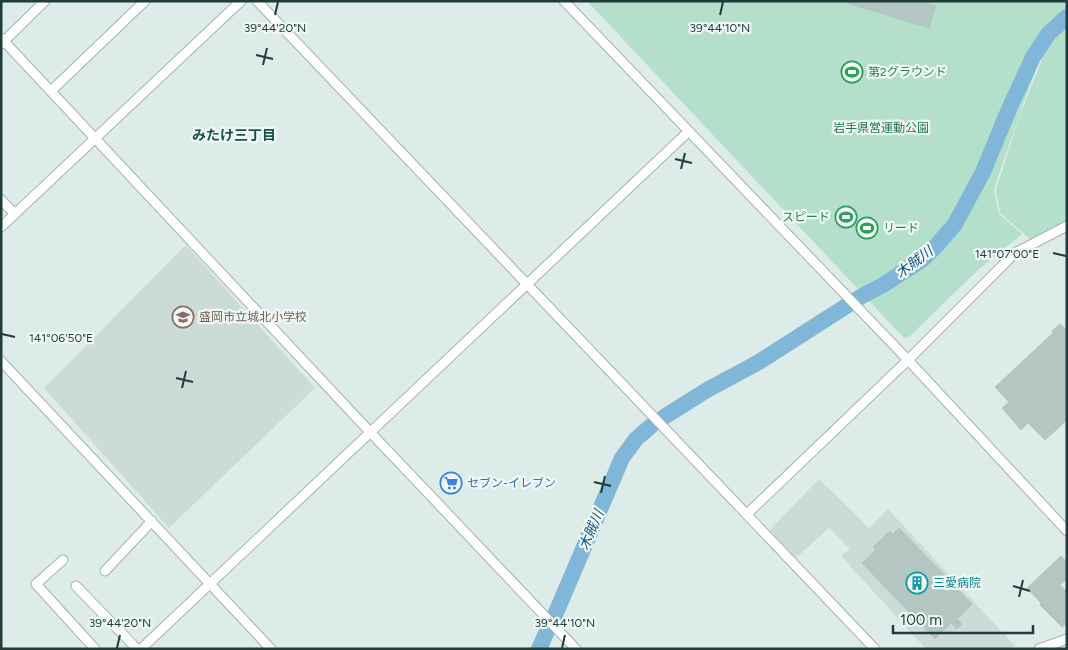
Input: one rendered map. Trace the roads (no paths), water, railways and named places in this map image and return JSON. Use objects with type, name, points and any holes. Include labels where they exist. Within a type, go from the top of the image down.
[{"type":"street","points":[[45,1],[2,41],[576,649]]},
{"type":"street","points":[[1,227],[241,1]]},
{"type":"street","points":[[256,1],[875,649]]},
{"type":"street","points":[[564,1],[908,360],[1067,531]]},
{"type":"street","points":[[51,91],[141,2]]},
{"type":"street","points":[[76,586],[139,649],[371,433],[688,132]]},
{"type":"street","points":[[1,200],[15,214]]},
{"type":"street","points":[[748,514],[908,360],[1014,253],[1067,226]]},
{"type":"street","points":[[1,361],[271,649]]},
{"type":"street","points":[[105,571],[152,521]]},
{"type":"street","points":[[63,560],[36,584],[96,649]]},
{"type":"street","points":[[1039,649],[1067,639]]},
{"type":"waterway","name":"木賊川","points":[[664,417],[707,390],[759,362],[923,259],[955,224],[983,172],[1033,57],[1049,33],[1067,17]]},
{"type":"waterway","name":"木賊川","points":[[555,615],[622,458],[636,439],[651,426]]},
{"type":"waterway","name":"木賊川","points":[[539,649],[547,631]]},
{"type":"place","name":"第2グラウンド","points":[[852,72]]},
{"type":"place","name":"スピード","points":[[846,217]]},
{"type":"place","name":"リード","points":[[867,228]]},
{"type":"place","name":"盛岡市立城北小学校","points":[[183,317]]},
{"type":"place","name":"セブン-イレブン","points":[[451,483]]},
{"type":"place","name":"三愛病院","points":[[917,583]]},
{"type":"district","name":"みたけ三丁目","points":[[234,135]]},
{"type":"park label","name":"岩手県営運動公園","points":[[881,128]]}]
